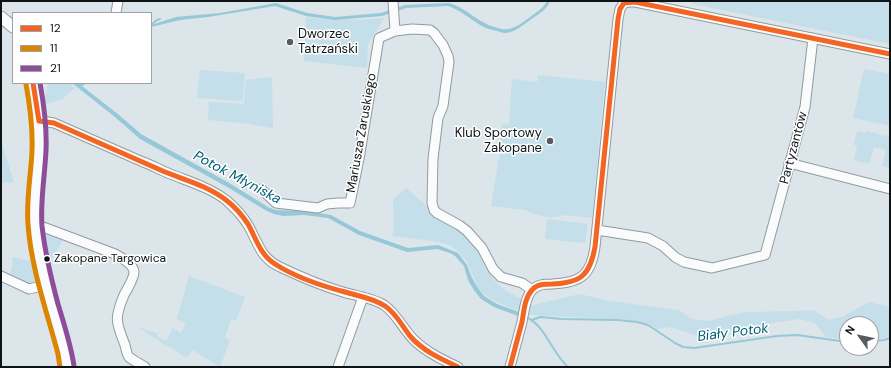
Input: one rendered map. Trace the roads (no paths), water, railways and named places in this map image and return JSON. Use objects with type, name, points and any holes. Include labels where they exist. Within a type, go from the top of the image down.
[{"type":"main road","points":[[1,17],[12,26]]},
{"type":"main road","points":[[33,84],[39,121],[39,148],[35,203],[35,224],[38,251],[65,353],[67,367]]},
{"type":"street","points":[[116,12],[118,1]]},
{"type":"street","points":[[510,367],[525,307],[532,290],[540,285],[569,282],[579,278],[590,267],[593,260],[618,19],[620,8],[624,3],[635,2],[890,54]]},
{"type":"street","points":[[393,4],[395,31],[412,29],[430,30],[434,33],[448,56],[449,62],[443,106],[438,118],[432,159],[432,203],[434,210],[467,231],[482,248],[493,269],[501,277],[522,283],[532,290]]},
{"type":"street","name":"Mariusza Zaruskiego","points":[[261,189],[276,203],[318,208],[327,204],[350,203],[359,159],[379,38],[395,31]]},
{"type":"street","name":"Partyzantów","points":[[597,230],[648,238],[659,243],[674,257],[684,262],[712,268],[765,255],[805,107],[813,38]]},
{"type":"street","points":[[39,121],[54,123],[212,191],[224,199],[237,211],[248,225],[262,252],[272,263],[332,288],[378,302],[387,308],[418,343],[433,354],[458,367]]},
{"type":"street","points":[[789,163],[890,189]]},
{"type":"street","points":[[35,224],[114,254],[126,261],[133,268],[133,277],[118,311],[117,319],[118,327],[128,357],[145,367]]},
{"type":"street","points":[[1,276],[30,289],[46,285]]},
{"type":"street","points":[[338,367],[363,297]]},
{"type":"water","points":[[547,1],[550,1],[542,12],[519,28],[512,32],[506,33],[484,27],[448,6],[406,8],[382,16],[335,20],[306,16],[275,6],[180,20],[152,27],[152,25],[176,17],[220,13],[276,3],[307,13],[335,17],[381,13],[405,5],[449,3],[462,8],[491,26],[505,29],[513,28],[522,23],[546,4]]},
{"type":"water","points":[[73,84],[85,84],[82,86],[141,134],[231,184],[268,207],[275,210],[305,211],[331,215],[360,231],[408,248],[438,245],[458,253],[467,265],[472,278],[484,296],[497,304],[524,314],[523,318],[494,307],[481,299],[468,280],[464,266],[455,256],[450,253],[437,249],[407,252],[359,235],[328,218],[304,215],[283,216],[274,214],[140,139]]},
{"type":"waterway","points":[[152,24],[160,19]]},
{"type":"waterway","name":"Potok Młyniska","points":[[526,317],[538,326],[562,361],[568,367]]},
{"type":"waterway","name":"Biały Potok","points":[[532,320],[540,317],[637,322],[648,325],[683,347],[694,348],[777,336],[797,335],[839,341]]},
{"type":"waterway","name":"Biały Potok","points":[[879,340],[890,338]]},
{"type":"place","name":"Dworzec Tatrzański","points":[[290,42]]},
{"type":"place","name":"Klub Sportowy Zakopane","points":[[550,141]]},
{"type":"place","name":"Zakopane Targowica","points":[[47,259]]}]
